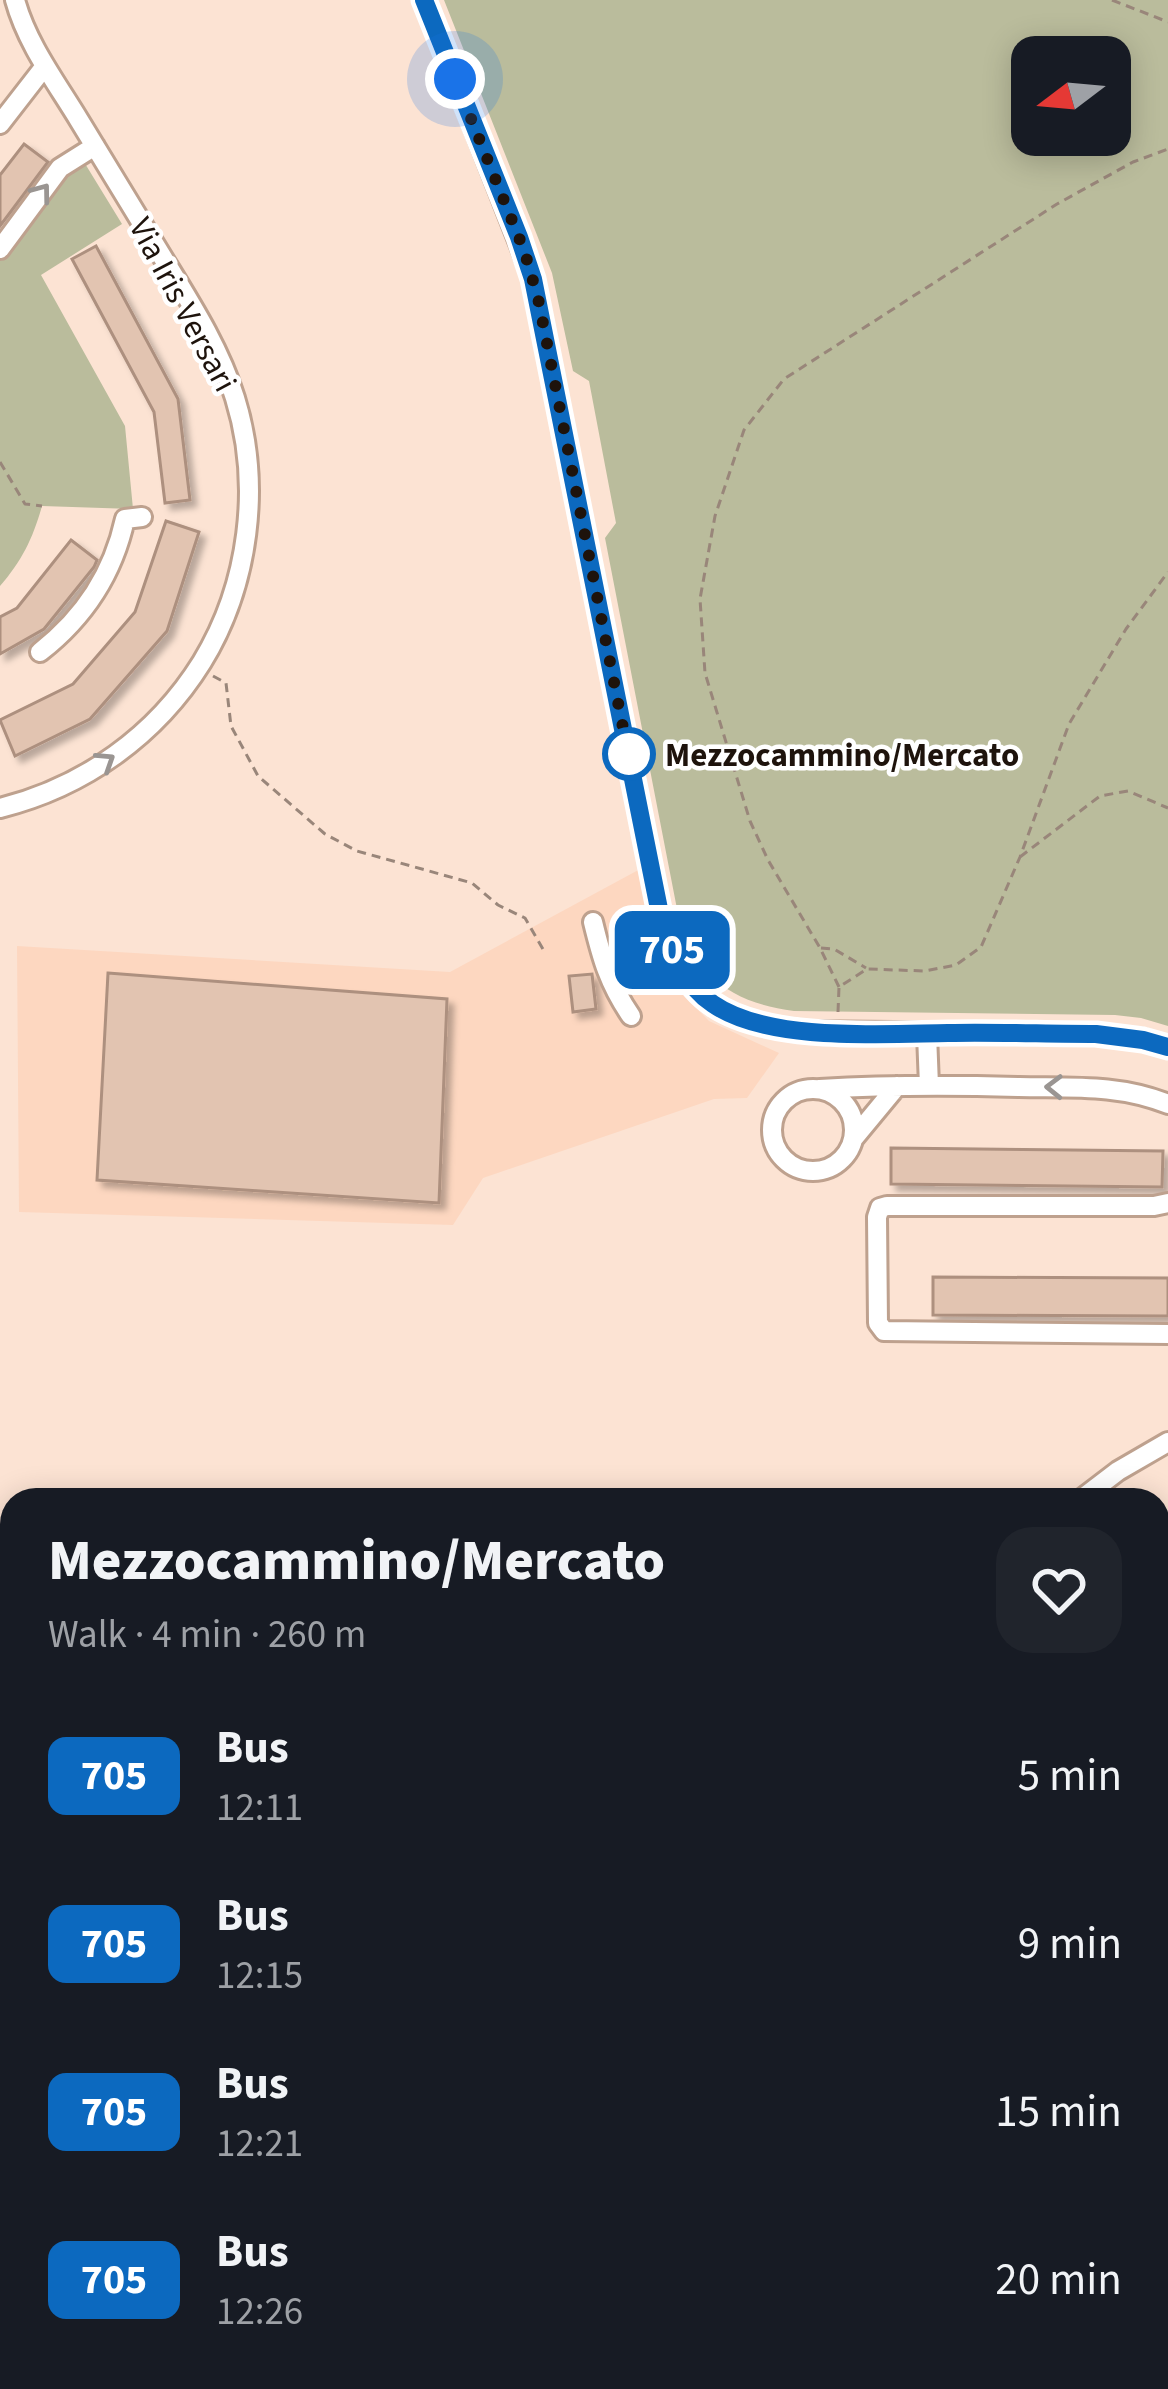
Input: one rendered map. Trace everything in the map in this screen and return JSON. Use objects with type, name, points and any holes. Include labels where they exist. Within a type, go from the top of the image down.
[{"type":"street","name":"Via Iris Versari","points":[[0,808],[42,795],[92,771],[125,749],[170,706],[223,622],[246,540],[247,467],[232,389],[194,309],[45,65],[15,0]]},
{"type":"street","points":[[424,0],[519,237],[538,298],[661,919],[690,983],[725,1012],[766,1027],[1096,1034],[1168,1047]]},
{"type":"street","points":[[0,124],[45,65]]},
{"type":"street","points":[[0,249],[60,168],[95,146]]},
{"type":"street","points":[[40,652],[98,592],[125,519],[142,518]]},
{"type":"street","points":[[593,922],[613,989],[631,1016]]},
{"type":"street","points":[[927,1034],[929,1086]]},
{"type":"street","points":[[897,1086],[854,1138],[848,1153],[826,1171],[796,1169],[775,1149],[773,1117],[788,1096],[804,1089],[897,1086],[1113,1088],[1168,1104]]},
{"type":"street","points":[[820,1089],[846,1105],[854,1122],[854,1138]]},
{"type":"street","points":[[1168,1203],[887,1206],[880,1208],[877,1217],[878,1323],[884,1331],[1168,1334]]},
{"type":"street","points":[[1096,1488],[1168,1442]]},
{"type":"path","points":[[1112,0],[1168,22]]},
{"type":"path","points":[[836,1032],[839,987],[750,821],[705,673],[700,599],[715,516],[744,430],[784,379],[1057,205],[1132,162],[1168,149]]},
{"type":"path","points":[[0,462],[25,504],[41,506]]},
{"type":"path","points":[[820,948],[834,949],[867,969],[925,971],[956,965],[981,947],[1069,724],[1126,629],[1168,572]]},
{"type":"path","points":[[226,683],[231,726],[241,747],[258,776],[296,810],[325,834],[357,850],[472,883],[498,905],[525,918],[544,950]]},
{"type":"path","points":[[1020,857],[1100,796],[1128,791],[1168,808]]},
{"type":"path","points":[[839,987],[867,969]]},
{"type":"shaded area","points":[[642,868],[647,942],[659,970],[709,1021],[779,1053],[747,1098],[714,1099],[483,1178],[453,1225],[19,1212],[17,946],[450,972]]},
{"type":"green space","points":[[444,0],[1168,0],[1168,1026],[1115,1015],[794,1011],[734,993],[705,970],[678,914],[605,538],[616,523],[589,381],[573,371],[552,273]]},
{"type":"green space","points":[[84,162],[122,224],[41,275],[125,426],[133,509],[42,506],[26,549],[0,586],[0,260],[66,172]]},
{"type":"building","points":[[24,144],[48,162],[0,226],[0,175]]},
{"type":"building","points":[[96,246],[178,399],[190,500],[165,503],[154,412],[72,259]]},
{"type":"building","points":[[166,521],[199,532],[167,631],[90,719],[15,756],[0,720],[73,684],[135,612]]},
{"type":"building","points":[[71,540],[97,560],[94,567],[44,629],[0,654],[0,617],[17,608]]},
{"type":"building","points":[[108,973],[447,999],[439,1203],[97,1180]]},
{"type":"building","points":[[592,974],[596,1009],[573,1012],[569,976]]},
{"type":"building","points":[[891,1148],[1163,1151],[1162,1187],[891,1184]]},
{"type":"building","points":[[933,1277],[1168,1278],[1168,1316],[933,1315]]},
{"type":"bus line","name":"705","points":[[424,0],[533,279],[661,919],[690,983],[739,1019],[766,1027],[1118,1035],[1168,1047]]},
{"type":"place","name":"Mezzocammino/Mercato","points":[[629,754]]},
{"type":"route","points":[[455,79],[524,250],[538,298],[630,763],[629,754]]}]
